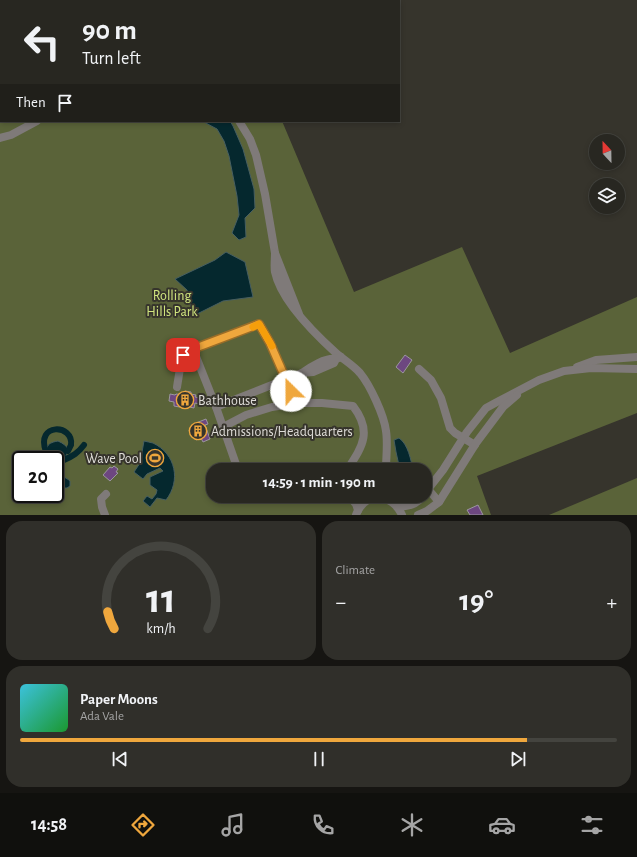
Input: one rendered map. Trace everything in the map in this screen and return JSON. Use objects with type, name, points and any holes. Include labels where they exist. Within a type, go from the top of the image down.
[{"type":"lane","points":[[0,138],[35,122]]},
{"type":"lane","points":[[240,122],[250,139],[256,155],[265,194],[275,254],[299,314],[307,325],[338,358],[360,373],[374,394],[386,429],[386,463]]},
{"type":"lane","points":[[177,387],[184,352],[259,324],[270,343],[296,404]]},
{"type":"lane","points":[[193,349],[216,407],[236,463]]},
{"type":"lane","points":[[570,370],[596,360],[637,357]]},
{"type":"lane","points":[[216,407],[302,373],[311,366],[332,358],[338,358]]},
{"type":"lane","points":[[432,484],[443,470],[467,432],[486,408],[496,402],[539,380],[564,370],[591,368],[637,369]]},
{"type":"lane","points":[[419,369],[431,380],[441,398],[450,428],[463,439],[475,445]]},
{"type":"lane","points":[[418,515],[427,511],[439,502],[475,445],[503,407],[523,389]]},
{"type":"lane","points":[[223,428],[246,415],[272,407],[322,403],[353,406],[360,417],[364,437],[360,450],[352,463]]},
{"type":"lane","points":[[105,515],[101,499],[106,494]]},
{"type":"lane","points":[[432,498],[439,502]]},
{"type":"lane","points":[[357,512],[364,503]]},
{"type":"lane","points":[[394,503],[400,511],[415,503]]},
{"type":"green space","name":"Rolling Hills Park","points":[[0,122],[282,122],[354,292],[462,247],[510,353],[637,297],[637,413],[477,476],[491,515],[0,515]]},
{"type":"green space","points":[[637,478],[637,515],[549,515]]},
{"type":"water","points":[[204,122],[231,122],[243,149],[254,189],[255,208],[245,218],[246,237],[239,240],[232,233],[239,215],[237,196],[229,156],[224,141],[217,129]]},
{"type":"water","points":[[226,252],[245,262],[253,297],[223,301],[193,316],[187,290],[175,279],[215,260]]},
{"type":"water","points":[[399,438],[405,444],[411,463],[398,463],[394,440]]},
{"type":"water","points":[[58,441],[67,449],[64,459],[64,451],[47,451],[48,445]]},
{"type":"water","points":[[144,441],[153,443],[167,454],[174,468],[175,477],[171,493],[166,500],[157,498],[150,507],[143,501],[147,496],[152,499],[157,490],[150,485],[150,477],[163,471],[160,468],[147,474],[143,479],[134,472],[140,463]]},
{"type":"water","points":[[64,477],[70,481],[70,486],[64,488]]},
{"type":"building","points":[[405,355],[412,360],[403,373],[396,367]]},
{"type":"building","name":"Bathhouse","points":[[185,391],[196,395],[195,397],[201,398],[200,404],[195,403],[194,408],[185,406],[185,408],[174,406],[174,402],[169,401],[170,394],[184,395]]},
{"type":"building","name":"Admissions/Headquarters","points":[[206,419],[208,424],[205,425],[210,439],[203,442],[201,438],[196,440],[195,435],[192,436],[189,430],[197,427],[196,423]]},
{"type":"building","points":[[114,466],[118,469],[116,472],[118,473],[110,481],[103,475],[110,467],[112,468]]},
{"type":"building","points":[[478,505],[483,515],[470,515],[467,510]]},
{"type":"waterway","points":[[46,451],[44,442],[46,435],[50,431],[56,429],[67,433],[70,438],[71,445],[68,451]]},
{"type":"waterway","points":[[64,460],[75,454],[84,445]]},
{"type":"slow traffic","points":[[253,327],[259,324],[272,346]]},
{"type":"place","name":"Bathhouse","points":[[185,400]]},
{"type":"place","name":"Admissions/Headquarters","points":[[198,431]]},
{"type":"place","name":"Wave Pool","points":[[155,458]]},
{"type":"route","points":[[183,355],[184,352],[259,324],[270,343],[291,391]]}]
